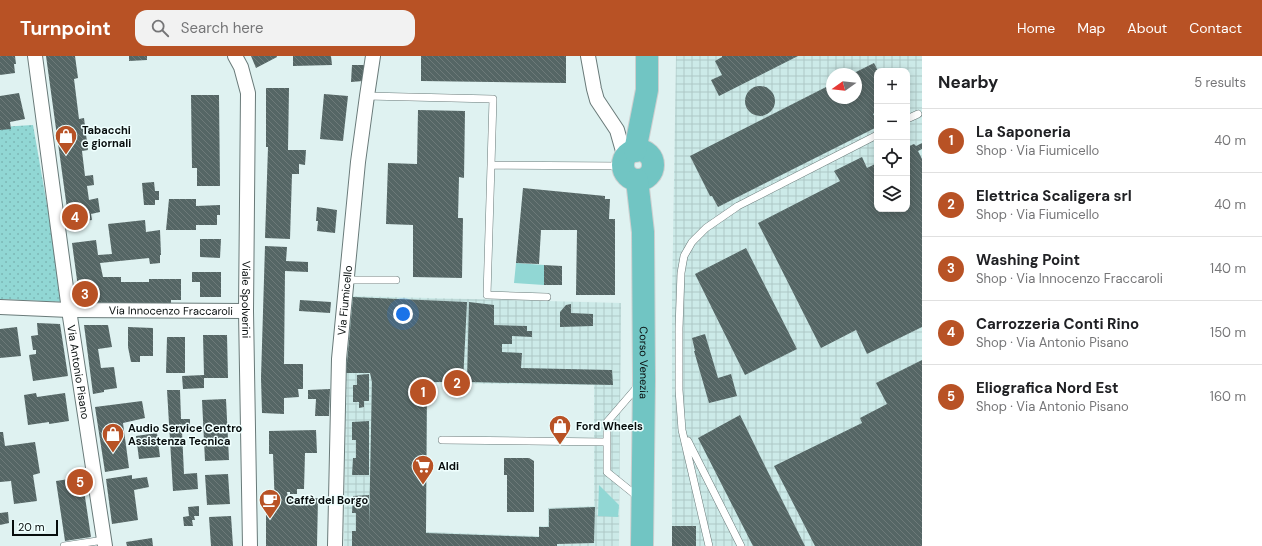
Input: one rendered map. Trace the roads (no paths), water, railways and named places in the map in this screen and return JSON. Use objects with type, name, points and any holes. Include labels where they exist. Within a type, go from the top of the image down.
[{"type":"main road","name":"Corso Venezia","points":[[642,546],[644,380],[643,232],[630,164],[647,90],[648,56]]},
{"type":"street","name":"Via Antonio Pisano","points":[[35,56],[69,310],[104,543]]},
{"type":"street","name":"Viale Spolverini","points":[[235,56],[241,67],[248,93],[246,311],[250,546]]},
{"type":"street","name":"Via Fiumicello","points":[[335,546],[339,359],[366,96],[373,56]]},
{"type":"street","points":[[588,56],[597,100],[617,130],[630,164]]},
{"type":"street","name":"Via Innocenzo Fraccaroli","points":[[0,307],[69,310],[246,311]]},
{"type":"lane","points":[[366,96],[493,99],[487,295],[547,297]]},
{"type":"lane","points":[[910,118],[918,114]]},
{"type":"lane","points":[[709,546],[684,432],[679,390],[681,273],[684,256],[688,248],[706,228],[738,206],[874,137]]},
{"type":"lane","points":[[491,165],[630,164]]},
{"type":"lane","points":[[346,280],[396,280]]},
{"type":"lane","points":[[642,501],[607,472],[607,422],[644,380]]},
{"type":"lane","points":[[684,432],[741,546]]},
{"type":"lane","points":[[442,440],[607,442]]},
{"type":"lane","points":[[64,546],[104,543]]},
{"type":"place","name":"Tabacchi e giornali","points":[[66,156]]},
{"type":"place","name":"Carrozzeria Conti Rino","points":[[75,217]]},
{"type":"place","name":"Washing Point","points":[[85,294]]},
{"type":"place","name":"Elettrica Scaligera srl","points":[[457,383]]},
{"type":"place","name":"La Saponeria","points":[[423,392]]},
{"type":"place","name":"Ford Wheels","points":[[560,446]]},
{"type":"place","name":"Audio Service Centro Assistenza Tecnica","points":[[113,454]]},
{"type":"place","name":"Eliografica Nord Est","points":[[80,482]]},
{"type":"place","name":"Aldi","points":[[423,486]]},
{"type":"place","name":"Caffè del Borgo","points":[[270,520]]}]
